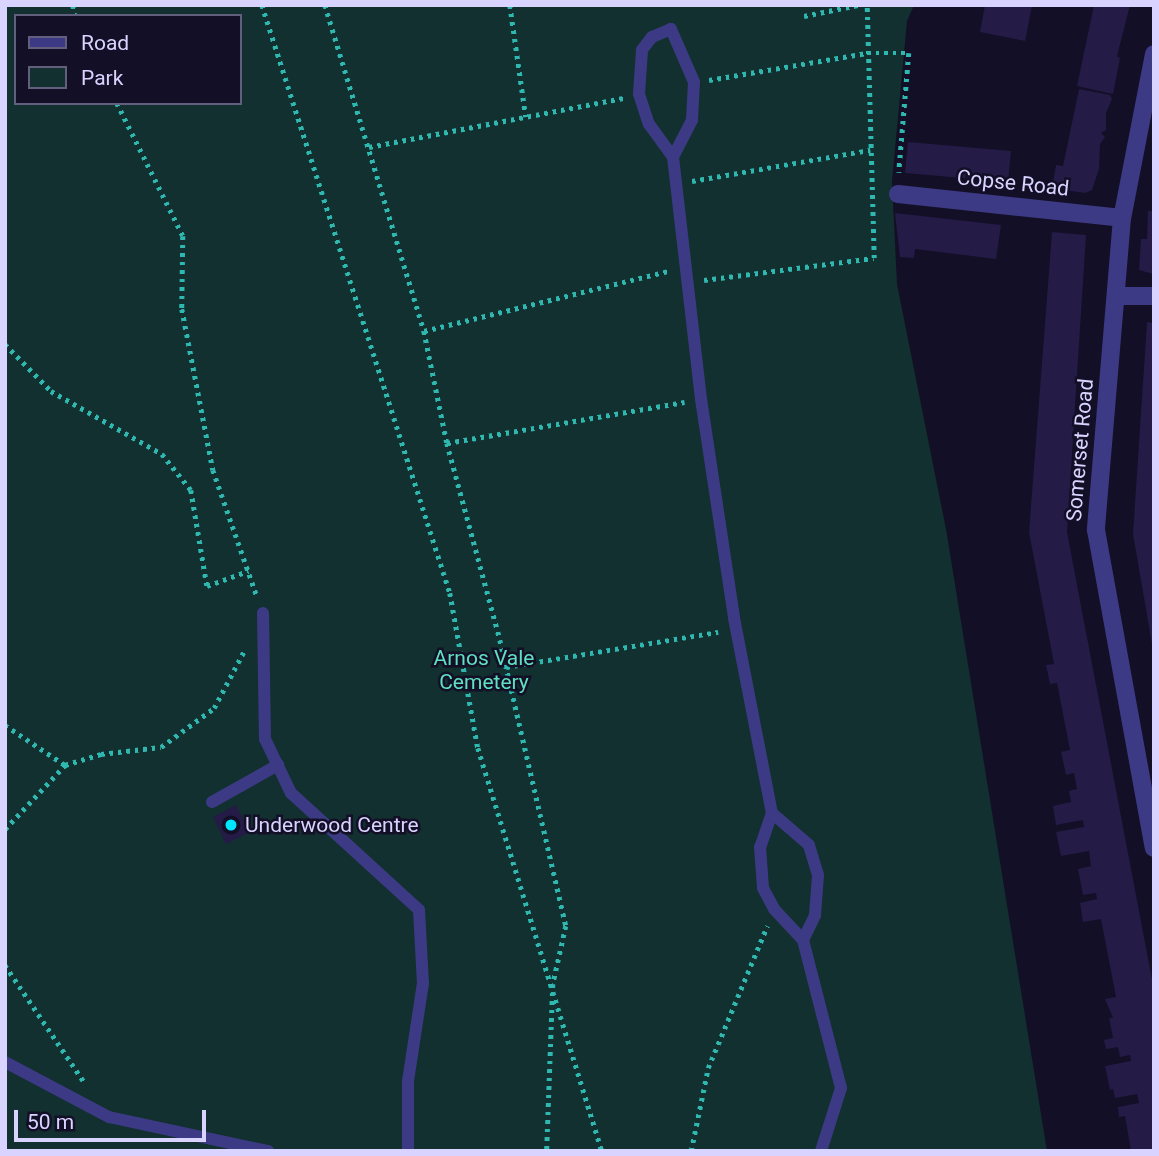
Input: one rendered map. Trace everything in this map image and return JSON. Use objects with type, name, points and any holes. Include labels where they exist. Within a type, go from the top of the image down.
[{"type":"street","name":"Somerset Road","points":[[1154,54],[1122,218],[1097,546],[1154,848]]},
{"type":"street","name":"Copse Road","points":[[898,194],[1122,218]]},
{"type":"street","points":[[1116,296],[1154,296]]},
{"type":"lane","points":[[673,157],[692,120],[694,82],[671,29],[652,37],[642,50],[639,94],[649,124],[673,157],[683,267],[701,399],[736,629],[772,813],[761,847],[760,869],[774,909],[803,940],[841,1088],[821,1151]]},
{"type":"lane","points":[[263,613],[265,739],[291,793],[419,910],[423,983],[408,1081],[408,1151]]},
{"type":"lane","points":[[212,802],[278,765]]},
{"type":"lane","points":[[772,813],[809,845],[818,875],[815,915],[803,940]]},
{"type":"lane","points":[[5,1062],[108,1117],[268,1151]]},
{"type":"path","points":[[262,5],[450,593],[478,748],[553,984],[602,1151]]},
{"type":"path","points":[[325,5],[424,331],[447,443],[506,667],[566,926],[553,984],[547,1151]]},
{"type":"path","points":[[510,5],[526,117]]},
{"type":"path","points":[[804,16],[858,5]]},
{"type":"path","points":[[685,282],[874,258],[867,5]]},
{"type":"path","points":[[694,82],[867,53],[909,53],[898,151],[898,194]]},
{"type":"path","points":[[369,148],[639,94]]},
{"type":"path","points":[[118,105],[183,236],[182,309],[213,470],[263,613]]},
{"type":"path","points":[[677,183],[870,150]]},
{"type":"path","points":[[424,331],[683,267]]},
{"type":"path","points":[[5,344],[51,391],[162,454],[191,490],[207,586],[248,570]]},
{"type":"path","points":[[447,443],[701,399]]},
{"type":"path","points":[[506,667],[736,629]]},
{"type":"path","points":[[5,829],[65,765],[101,754],[161,747],[214,708],[245,649]]},
{"type":"path","points":[[5,725],[65,765]]},
{"type":"path","points":[[691,1151],[708,1068],[774,909]]},
{"type":"path","points":[[5,965],[108,1117]]},
{"type":"green space","name":"Arnos Vale Cemetery","points":[[5,5],[914,5],[907,21],[892,181],[897,284],[946,529],[1047,1151],[5,1151]]},
{"type":"building","points":[[985,5],[1032,6],[1025,41],[980,32]]},
{"type":"building","points":[[1094,5],[1130,5],[1117,56],[1120,58],[1113,94],[1077,86]]},
{"type":"building","points":[[1079,89],[1110,95],[1112,99],[1106,113],[1106,130],[1101,133],[1105,137],[1100,144],[1099,169],[1092,190],[1085,193],[1052,188],[1056,165],[1063,166]]},
{"type":"building","points":[[908,142],[1011,151],[1008,182],[905,173]]},
{"type":"building","points":[[1148,211],[1154,211],[1153,274],[1139,270],[1141,239],[1147,239]]},
{"type":"building","points":[[895,213],[1001,225],[996,259],[915,249],[914,258],[900,257]]},
{"type":"building","points":[[1052,232],[1086,235],[1067,532],[1154,990],[1154,1151],[1131,1151],[1125,1116],[1119,1117],[1118,1107],[1139,1103],[1137,1094],[1115,1098],[1113,1089],[1110,1090],[1105,1066],[1131,1061],[1130,1055],[1120,1057],[1118,1047],[1106,1049],[1104,1040],[1113,1038],[1109,1018],[1113,1018],[1105,999],[1116,997],[1101,919],[1083,922],[1080,903],[1097,899],[1096,893],[1083,895],[1078,869],[1091,866],[1089,851],[1061,856],[1056,832],[1084,827],[1083,820],[1056,825],[1053,806],[1071,802],[1069,791],[1077,789],[1074,773],[1066,775],[1061,752],[1070,750],[1057,683],[1050,684],[1046,665],[1054,664],[1029,532]]},
{"type":"building","points":[[1147,322],[1154,323],[1152,644],[1133,534]]},
{"type":"building","name":"Underwood Centre","points":[[236,805],[250,832],[226,844],[213,817]]},
{"type":"place","name":"Underwood Centre","points":[[231,825]]}]
